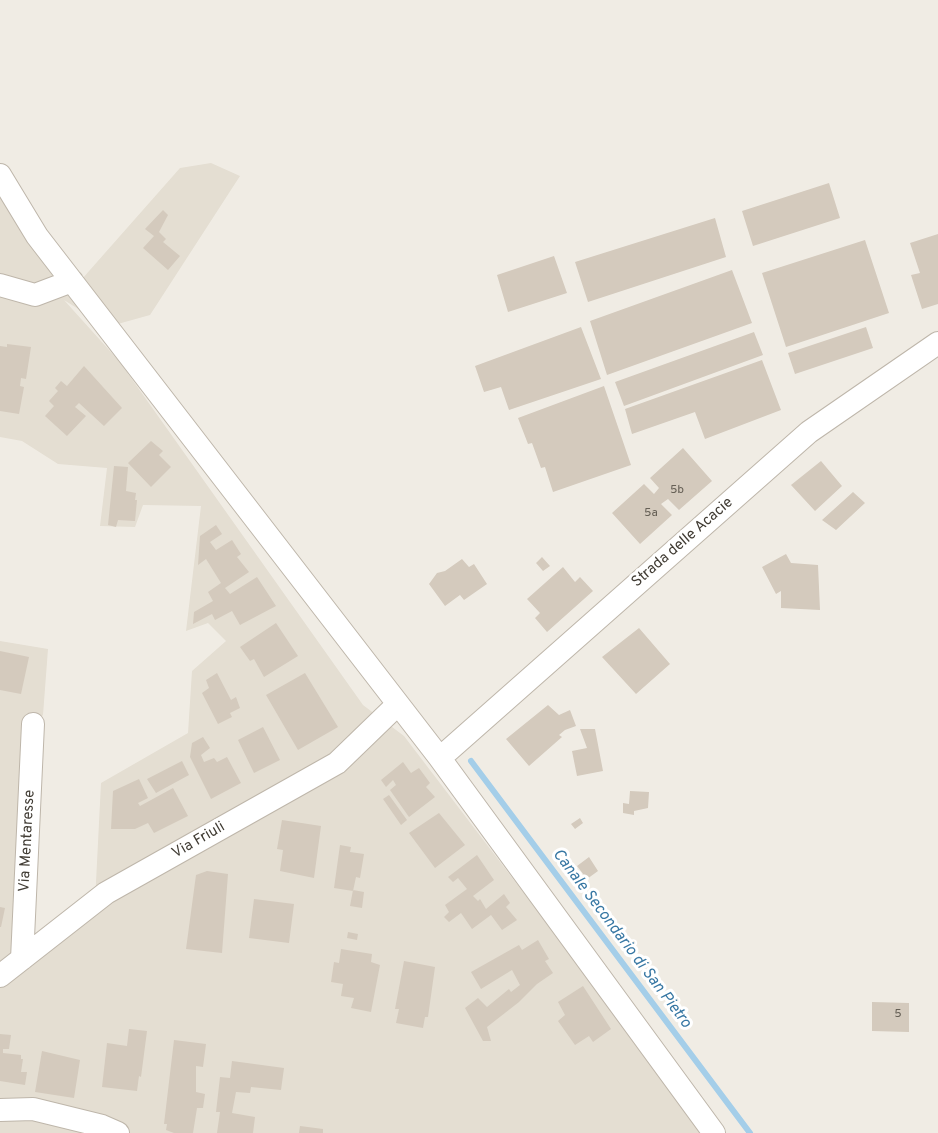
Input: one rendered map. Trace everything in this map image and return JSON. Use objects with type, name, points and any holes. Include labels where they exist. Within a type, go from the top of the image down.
[{"type":"street","points":[[0,175],[36,236],[440,758],[714,1133]]},
{"type":"street","points":[[0,285],[35,295],[72,281]]},
{"type":"street","name":"Strada delle Acacie","points":[[440,758],[809,432],[938,343]]},
{"type":"street","name":"Via Friuli","points":[[0,976],[106,893],[337,763],[397,705]]},
{"type":"street","name":"Via Mentaresse","points":[[22,959],[33,724]]},
{"type":"street","points":[[0,1110],[33,1109],[102,1126],[118,1133]]},
{"type":"shaded area","points":[[211,163],[240,176],[150,315],[107,327],[64,300],[119,361],[363,705],[404,736],[707,1133],[0,1133],[0,641],[48,649],[43,715],[33,724],[22,958],[95,902],[101,783],[188,733],[192,671],[226,641],[208,623],[186,631],[201,506],[143,505],[135,527],[100,526],[107,468],[58,464],[22,441],[0,437],[0,175],[82,279],[180,168]]},
{"type":"building","points":[[829,183],[840,218],[753,246],[742,211]]},
{"type":"building","points":[[163,210],[168,215],[159,232],[166,239],[163,242],[180,256],[168,270],[143,248],[154,236],[145,229]]},
{"type":"building","points":[[715,218],[726,257],[588,302],[575,262]]},
{"type":"building","points":[[938,234],[938,304],[922,309],[911,275],[920,273],[910,243]]},
{"type":"building","points":[[865,240],[889,313],[786,347],[762,273]]},
{"type":"building","points":[[554,256],[567,293],[508,312],[497,275]]},
{"type":"building","points":[[732,270],[752,323],[607,375],[590,321]]},
{"type":"building","points":[[581,327],[601,379],[509,410],[501,387],[484,392],[475,366]]},
{"type":"building","points":[[866,327],[873,348],[795,374],[788,353]]},
{"type":"building","points":[[754,332],[763,355],[624,406],[615,382]]},
{"type":"building","points":[[7,344],[31,347],[26,379],[21,378],[20,386],[24,387],[19,414],[0,411],[0,346],[7,347]]},
{"type":"building","points":[[762,360],[781,410],[705,439],[695,412],[632,434],[625,409]]},
{"type":"building","points":[[84,366],[122,408],[104,426],[79,403],[75,407],[86,416],[67,436],[45,416],[54,406],[49,401],[58,391],[55,388],[61,381],[67,386]]},
{"type":"building","points":[[604,386],[631,465],[553,492],[545,467],[541,468],[532,443],[528,444],[518,418]]},
{"type":"building","points":[[151,441],[163,451],[159,455],[171,467],[151,487],[128,463]]},
{"type":"building","points":[[683,448],[712,481],[679,510],[668,499],[661,504],[672,515],[640,544],[612,513],[644,484],[654,494],[659,488],[650,478]]},
{"type":"building","points":[[821,461],[842,486],[815,511],[791,485]]},
{"type":"building","points":[[114,466],[128,467],[126,491],[136,493],[135,500],[137,500],[135,521],[118,520],[116,527],[108,525]]},
{"type":"building","points":[[853,492],[865,503],[836,530],[822,520]]},
{"type":"building","points":[[216,525],[222,534],[210,542],[216,550],[232,540],[241,554],[237,557],[249,572],[225,588],[230,594],[257,577],[276,606],[240,625],[232,611],[215,620],[212,614],[193,624],[194,612],[213,601],[208,592],[221,583],[206,559],[198,565],[200,536]]},
{"type":"building","points":[[786,554],[791,563],[818,565],[820,610],[781,608],[781,591],[776,594],[762,567]]},
{"type":"building","points":[[542,557],[550,566],[543,571],[536,563]]},
{"type":"building","points":[[462,559],[469,567],[474,564],[487,584],[464,600],[460,595],[445,606],[429,584],[437,573],[445,571]]},
{"type":"building","points":[[563,567],[575,582],[580,577],[593,591],[547,632],[535,618],[540,613],[527,599]]},
{"type":"building","points":[[276,623],[298,656],[264,677],[254,659],[250,661],[240,647]]},
{"type":"building","points":[[639,628],[670,664],[636,694],[602,657]]},
{"type":"building","points":[[0,651],[29,657],[21,694],[0,690]]},
{"type":"building","points":[[217,673],[231,700],[236,697],[240,708],[230,713],[232,717],[218,724],[202,693],[209,688],[206,680]]},
{"type":"building","points":[[305,673],[338,727],[298,750],[266,695]]},
{"type":"building","points":[[548,705],[559,715],[570,710],[576,726],[559,735],[562,737],[529,766],[506,739]]},
{"type":"building","points":[[263,727],[280,760],[254,773],[238,740]]},
{"type":"building","points":[[580,729],[595,729],[603,771],[577,776],[572,751],[587,748]]},
{"type":"building","points":[[203,737],[210,748],[201,755],[204,762],[214,758],[217,762],[227,757],[241,783],[211,799],[190,757],[192,743]]},
{"type":"building","points":[[182,761],[189,775],[156,793],[147,779]]},
{"type":"building","points":[[403,762],[411,773],[419,768],[430,783],[426,787],[435,797],[409,817],[390,790],[396,785],[393,780],[386,787],[381,780]]},
{"type":"building","points":[[139,779],[148,798],[138,803],[140,806],[173,788],[188,816],[154,833],[148,823],[135,829],[111,829],[113,791]]},
{"type":"building","points":[[630,791],[649,792],[648,808],[634,811],[634,815],[623,813],[623,803],[629,804]]},
{"type":"building","points":[[389,795],[407,820],[401,825],[383,799]]},
{"type":"building","points":[[439,813],[465,845],[435,868],[409,833]]},
{"type":"building","points":[[580,818],[583,823],[575,829],[571,824]]},
{"type":"building","points":[[282,820],[321,826],[314,878],[280,871],[283,850],[277,849]]},
{"type":"building","points":[[340,845],[351,847],[350,852],[364,854],[360,878],[356,877],[353,891],[334,888]]},
{"type":"building","points":[[477,855],[494,880],[473,896],[478,901],[480,899],[486,909],[504,894],[510,903],[506,907],[517,920],[502,930],[491,915],[472,929],[461,913],[449,922],[444,917],[449,912],[445,905],[467,889],[458,878],[453,882],[448,877]]},
{"type":"building","points":[[589,857],[598,871],[587,879],[577,866]]},
{"type":"building","points":[[207,871],[228,874],[222,953],[186,949],[196,875]]},
{"type":"building","points":[[353,890],[364,892],[362,908],[350,906]]},
{"type":"building","points":[[254,899],[294,904],[289,943],[249,938]]},
{"type":"building","points":[[0,907],[5,908],[1,927],[0,927]]},
{"type":"building","points":[[348,932],[358,934],[357,940],[347,938]]},
{"type":"building","points":[[538,940],[549,959],[545,961],[553,973],[487,1027],[491,1041],[483,1041],[465,1008],[478,998],[487,1007],[509,989],[511,992],[520,985],[512,970],[481,989],[471,972],[519,945],[522,950]]},
{"type":"building","points":[[341,949],[372,954],[371,962],[380,965],[371,1012],[351,1008],[354,998],[341,996],[343,984],[331,982],[334,962],[339,963]]},
{"type":"building","points":[[404,961],[435,967],[428,1017],[425,1017],[423,1028],[396,1023],[399,1009],[395,1009]]},
{"type":"building","points":[[583,986],[611,1029],[593,1042],[589,1036],[575,1045],[558,1021],[565,1015],[558,1002]]},
{"type":"building","points":[[872,1002],[909,1003],[909,1032],[872,1031]]},
{"type":"building","points":[[129,1029],[147,1031],[137,1091],[102,1087],[107,1043],[127,1046]]},
{"type":"building","points":[[0,1034],[11,1035],[9,1049],[3,1049],[3,1053],[21,1055],[23,1059],[21,1072],[27,1072],[25,1085],[0,1081]]},
{"type":"building","points":[[174,1040],[206,1044],[203,1067],[196,1066],[196,1092],[205,1094],[203,1108],[197,1108],[193,1133],[174,1133],[166,1130],[167,1124],[164,1124]]},
{"type":"building","points":[[42,1051],[80,1060],[74,1098],[35,1092]]},
{"type":"building","points":[[232,1061],[284,1068],[281,1090],[251,1087],[250,1093],[236,1092],[232,1113],[255,1117],[253,1133],[217,1133],[220,1112],[216,1112],[220,1077],[230,1078]]},
{"type":"building","points":[[300,1126],[323,1129],[323,1133],[299,1133]]},
{"type":"waterway","name":"Canale Secondario di San Pietro","points":[[471,761],[750,1133]]}]
